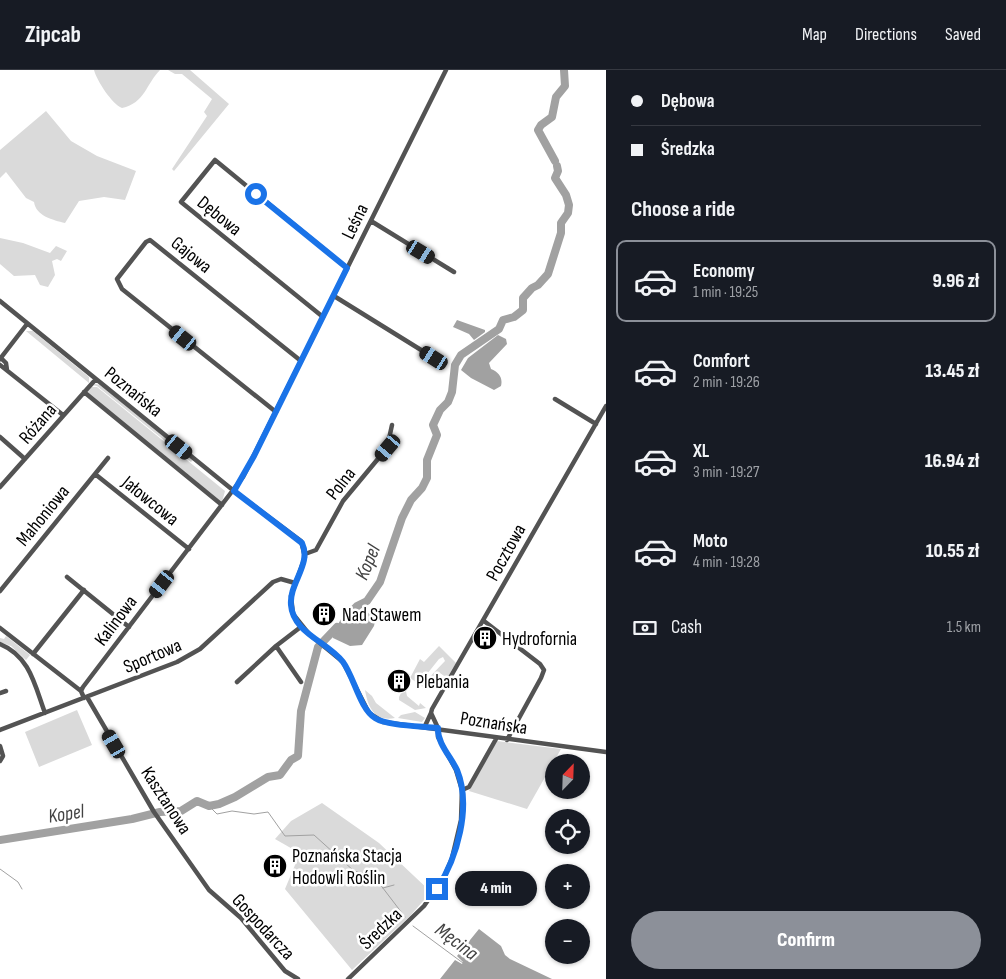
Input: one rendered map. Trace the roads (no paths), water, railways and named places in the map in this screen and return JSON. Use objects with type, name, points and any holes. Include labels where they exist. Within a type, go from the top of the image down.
[{"type":"street","name":"Leśna","points":[[234,491],[276,412],[446,70]]},
{"type":"street","name":"Dębowa","points":[[323,317],[180,202],[215,160],[347,268]]},
{"type":"street","points":[[371,222],[454,272]]},
{"type":"street","name":"Gajowa","points":[[276,412],[122,289],[117,279],[146,242],[150,240],[301,362]]},
{"type":"street","points":[[334,296],[434,358]]},
{"type":"street","name":"Poznańska","points":[[0,301],[234,491],[297,537],[302,543],[305,554],[295,583],[291,605],[294,617],[319,642],[343,662],[372,717],[383,722],[425,726],[496,739],[606,752]]},
{"type":"street","points":[[7,370],[6,363],[0,358],[27,324]]},
{"type":"street","points":[[0,365],[63,415]]},
{"type":"street","name":"Różana","points":[[0,487],[96,379]]},
{"type":"street","name":"Poznańska","points":[[84,392],[222,505]]},
{"type":"street","points":[[555,399],[596,424]]},
{"type":"street","name":"Pocztowa","points":[[425,726],[434,703],[484,621],[606,406]]},
{"type":"street","name":"Polna","points":[[305,554],[316,550],[344,501],[388,448],[392,426]]},
{"type":"street","points":[[0,437],[25,459]]},
{"type":"street","name":"Mahoniowa","points":[[0,591],[108,458]]},
{"type":"street","name":"Jałowcowa","points":[[95,474],[188,549]]},
{"type":"street","name":"Kalinowa","points":[[81,691],[234,491]]},
{"type":"street","points":[[67,577],[129,627]]},
{"type":"street","name":"Sportowa","points":[[0,730],[160,670],[192,654],[273,582],[281,579],[295,583]]},
{"type":"street","points":[[33,654],[84,590]]},
{"type":"street","points":[[484,621],[536,661],[544,670],[542,678],[507,740]]},
{"type":"street","points":[[238,682],[276,646],[302,626]]},
{"type":"street","points":[[0,628],[81,691],[86,698]]},
{"type":"street","points":[[0,644],[15,653],[27,666],[45,713]]},
{"type":"street","points":[[276,646],[301,682]]},
{"type":"street","points":[[0,693],[6,691]]},
{"type":"street","name":"Kasztanowa","points":[[86,698],[154,812],[193,867]]},
{"type":"street","points":[[431,714],[438,728]]},
{"type":"street","name":"Średzka","points":[[348,979],[409,922],[444,877],[457,839],[463,805],[462,790],[456,770],[438,737],[438,728]]},
{"type":"street","points":[[462,790],[469,787],[496,739]]},
{"type":"street","points":[[0,746],[3,756],[0,761]]},
{"type":"street","name":"Gospodarcza","points":[[193,867],[209,890],[241,918],[285,971],[298,979]]},
{"type":"waterway","name":"Kopel","points":[[555,161],[538,130],[541,125],[552,117],[556,97],[565,86],[564,70]]},
{"type":"waterway","name":"Kopel","points":[[352,611],[367,601],[380,582],[402,518],[411,500],[422,488],[427,478],[427,460],[437,435],[433,425],[440,410],[448,402],[452,392],[455,365],[461,355],[499,329],[503,320],[514,317],[523,310],[523,298],[548,274],[561,233],[561,223],[568,213],[569,205],[566,195],[555,178],[558,171],[557,166]]},
{"type":"waterway","name":"Kopel","points":[[0,840],[132,819],[160,812],[181,811],[197,801],[209,806],[219,804],[235,797],[268,777],[280,775],[291,760],[298,756],[301,711],[318,647],[337,627]]},
{"type":"waterway","name":"Męcina","points":[[209,806],[217,814],[232,811],[254,814],[268,812],[285,836],[314,835],[354,871],[368,874],[376,879],[405,917]]},
{"type":"waterway","points":[[0,869],[18,882],[22,889]]},
{"type":"waterway","points":[[383,888],[394,885]]},
{"type":"waterway","name":"Męcina","points":[[413,926],[463,963]]},
{"type":"place","name":"Nad Stawem","points":[[324,614]]},
{"type":"place","name":"Hydrofornia","points":[[485,638]]},
{"type":"place","name":"Plebania","points":[[399,681]]},
{"type":"place","name":"Poznańska Stacja Hodowli Roślin","points":[[275,866]]}]
